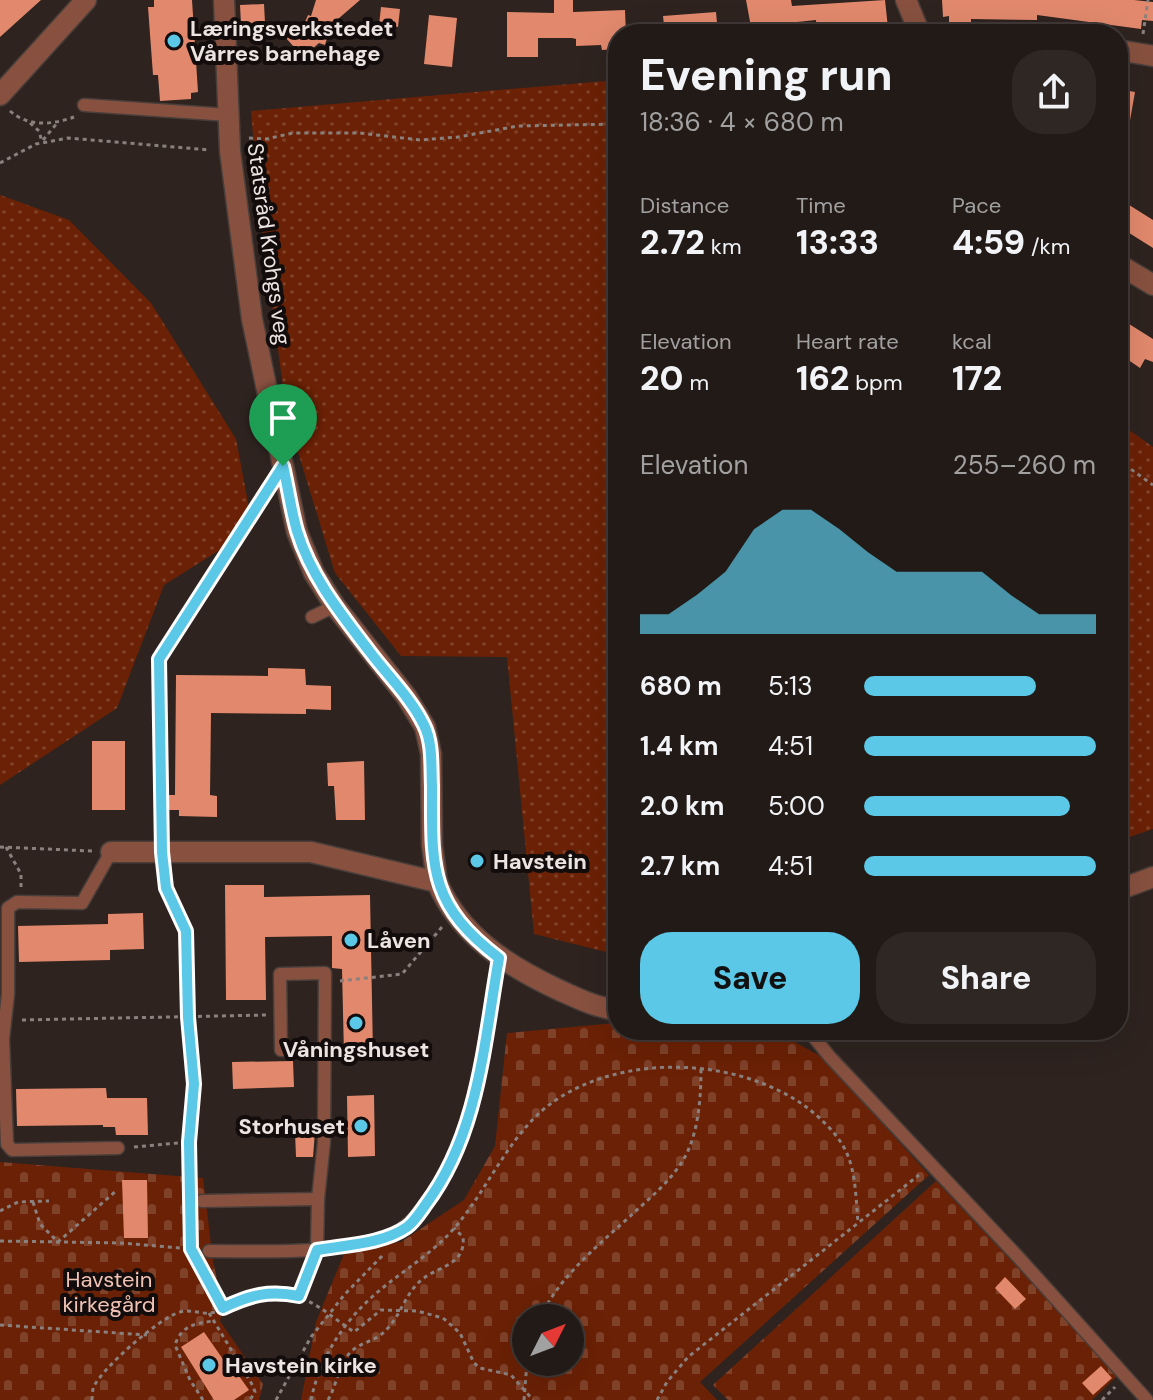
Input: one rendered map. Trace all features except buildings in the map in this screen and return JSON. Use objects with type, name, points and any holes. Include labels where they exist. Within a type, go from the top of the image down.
[{"type":"street","name":"Statsråd Krohgs veg","points":[[224,0],[230,144],[252,319],[297,532],[314,573],[335,606],[406,696],[425,727],[431,754],[432,845],[437,882],[453,913],[499,958],[568,994],[608,1009]]},
{"type":"street","points":[[906,0],[916,24]]},
{"type":"street","points":[[3,96],[79,3]]},
{"type":"street","points":[[1128,270],[1153,285]]},
{"type":"street","points":[[111,852],[311,852],[437,882]]},
{"type":"street","points":[[1128,886],[1153,877]]},
{"type":"lane","points":[[84,105],[229,115]]},
{"type":"lane","points":[[312,617],[335,606]]},
{"type":"lane","points":[[111,852],[82,903],[20,903],[8,908],[3,1039],[7,1144],[12,1150],[118,1148]]},
{"type":"lane","points":[[209,1251],[317,1250],[384,1238],[407,1227],[443,1180],[465,1135],[499,958]]},
{"type":"lane","points":[[317,1250],[324,1142],[325,973],[280,974],[281,1050],[323,1049]]},
{"type":"lane","points":[[815,1040],[1147,1400]]},
{"type":"lane","points":[[202,1201],[318,1199]]},
{"type":"path","points":[[1146,55],[1148,0]]},
{"type":"path","points":[[3,96],[18,118],[28,121],[58,122],[76,117],[84,105]]},
{"type":"path","points":[[28,121],[39,131],[42,142]]},
{"type":"path","points":[[42,142],[46,133],[58,122]]},
{"type":"path","points":[[0,163],[42,142],[68,138],[230,144],[293,133],[360,133],[420,140],[458,137],[518,126],[608,124]]},
{"type":"path","points":[[223,1308],[191,1249],[189,1142],[194,1084],[188,1017],[186,931],[166,888],[162,852],[159,659],[283,466]]},
{"type":"path","points":[[1128,467],[1153,485]]},
{"type":"path","points":[[0,847],[111,852]]},
{"type":"path","points":[[6,847],[21,874],[20,903]]},
{"type":"path","points":[[325,983],[402,974],[453,913]]},
{"type":"path","points":[[6,1020],[279,1015]]},
{"type":"path","points":[[311,1400],[323,1361],[345,1326],[372,1297],[433,1249],[454,1228],[521,1134],[549,1105],[592,1080],[658,1069],[701,1068],[758,1080],[786,1093],[833,1130],[848,1156],[858,1222]]},
{"type":"path","points":[[550,1304],[576,1268],[676,1171],[694,1133],[701,1094],[701,1068]]},
{"type":"path","points":[[118,1148],[189,1142]]},
{"type":"path","points":[[657,1400],[667,1382],[688,1357],[932,1165]]},
{"type":"path","points":[[58,1242],[117,1190]]},
{"type":"path","points":[[0,1211],[18,1202],[49,1201]]},
{"type":"path","points":[[33,1202],[40,1224],[58,1242]]},
{"type":"path","points":[[276,1400],[311,1337],[329,1313],[407,1227]]},
{"type":"path","points":[[328,1400],[346,1358],[358,1345],[378,1336],[396,1320],[414,1287],[425,1276],[453,1263],[460,1252],[463,1237],[454,1228]]},
{"type":"path","points":[[0,1241],[121,1243],[209,1251]]},
{"type":"path","points":[[299,1296],[317,1250]]},
{"type":"path","points":[[92,1400],[93,1388],[123,1351],[181,1312],[209,1313],[262,1292],[282,1292],[299,1296],[354,1332],[381,1310],[430,1313],[443,1318],[460,1333],[474,1363],[480,1368],[511,1375],[533,1400]]},
{"type":"path","points":[[209,1313],[253,1386],[255,1392],[250,1400]]},
{"type":"path","points":[[203,1400],[190,1380],[175,1345],[179,1335],[187,1328],[214,1321]]},
{"type":"path","points":[[0,1325],[147,1335]]},
{"type":"path","points":[[524,1400],[526,1376]]},
{"type":"green space","points":[[608,81],[608,952],[534,934],[507,657],[401,656],[335,573],[287,416],[259,208],[251,111]]},
{"type":"green space","points":[[0,195],[69,220],[151,303],[236,439],[253,529],[164,585],[117,708],[0,785]]},
{"type":"green space","points":[[1128,429],[1153,447],[1153,829],[1128,838]]},
{"type":"green space","points":[[608,1024],[608,1040],[791,1040],[822,1057],[929,1175],[700,1382],[717,1400],[301,1400],[316,1322],[346,1249],[401,1242],[464,1200],[495,1146],[507,1033]]},
{"type":"green space","name":"Havstein kirkegård","points":[[0,1162],[203,1178],[213,1261],[223,1308],[220,1321],[263,1384],[259,1400],[0,1400]]},
{"type":"green space","points":[[936,1181],[1119,1374],[1092,1400],[728,1400],[713,1385]]},
{"type":"place","name":"Læringsverkstedet Vårres barnehage","points":[[174,41]]},
{"type":"place","name":"Havstein","points":[[477,861]]},
{"type":"place","name":"Låven","points":[[351,940]]},
{"type":"place","name":"Våningshuset","points":[[356,1023]]},
{"type":"place","name":"Storhuset","points":[[361,1126]]},
{"type":"place","name":"Havstein kirke","points":[[209,1365]]},
{"type":"route","points":[[283,466],[297,532],[314,573],[335,606],[406,696],[425,727],[431,754],[432,845],[437,882],[444,898],[453,913],[499,958],[465,1135],[449,1170],[423,1208],[407,1227],[384,1238],[317,1250],[299,1296],[262,1292],[223,1308],[191,1249],[189,1142],[194,1084],[188,1017],[186,931],[166,888],[162,852],[159,659],[283,466]]}]
